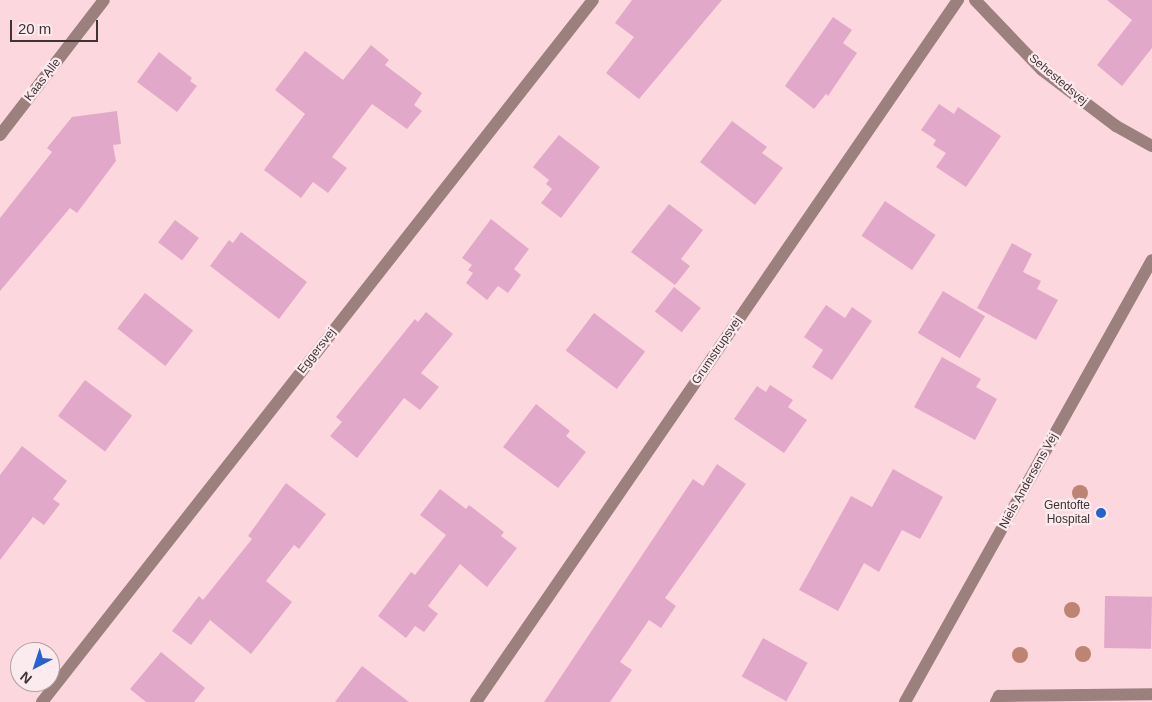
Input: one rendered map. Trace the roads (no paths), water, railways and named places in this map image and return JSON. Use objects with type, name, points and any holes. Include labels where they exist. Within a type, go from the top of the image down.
[{"type":"street","name":"Kaas Alle","points":[[0,135],[104,0]]},
{"type":"street","name":"Eggersvej","points":[[42,702],[593,0]]},
{"type":"street","name":"Grumstrupsvej","points":[[476,702],[958,0]]},
{"type":"street","name":"Sehestedsvej","points":[[975,0],[1042,70],[1116,126],[1152,146]]},
{"type":"street","name":"Niels Andersens Vej","points":[[905,702],[1152,260]]},
{"type":"street","points":[[996,702],[999,696],[1152,694]]},
{"type":"place","name":"Gentofte Hospital","points":[[1101,513]]}]
